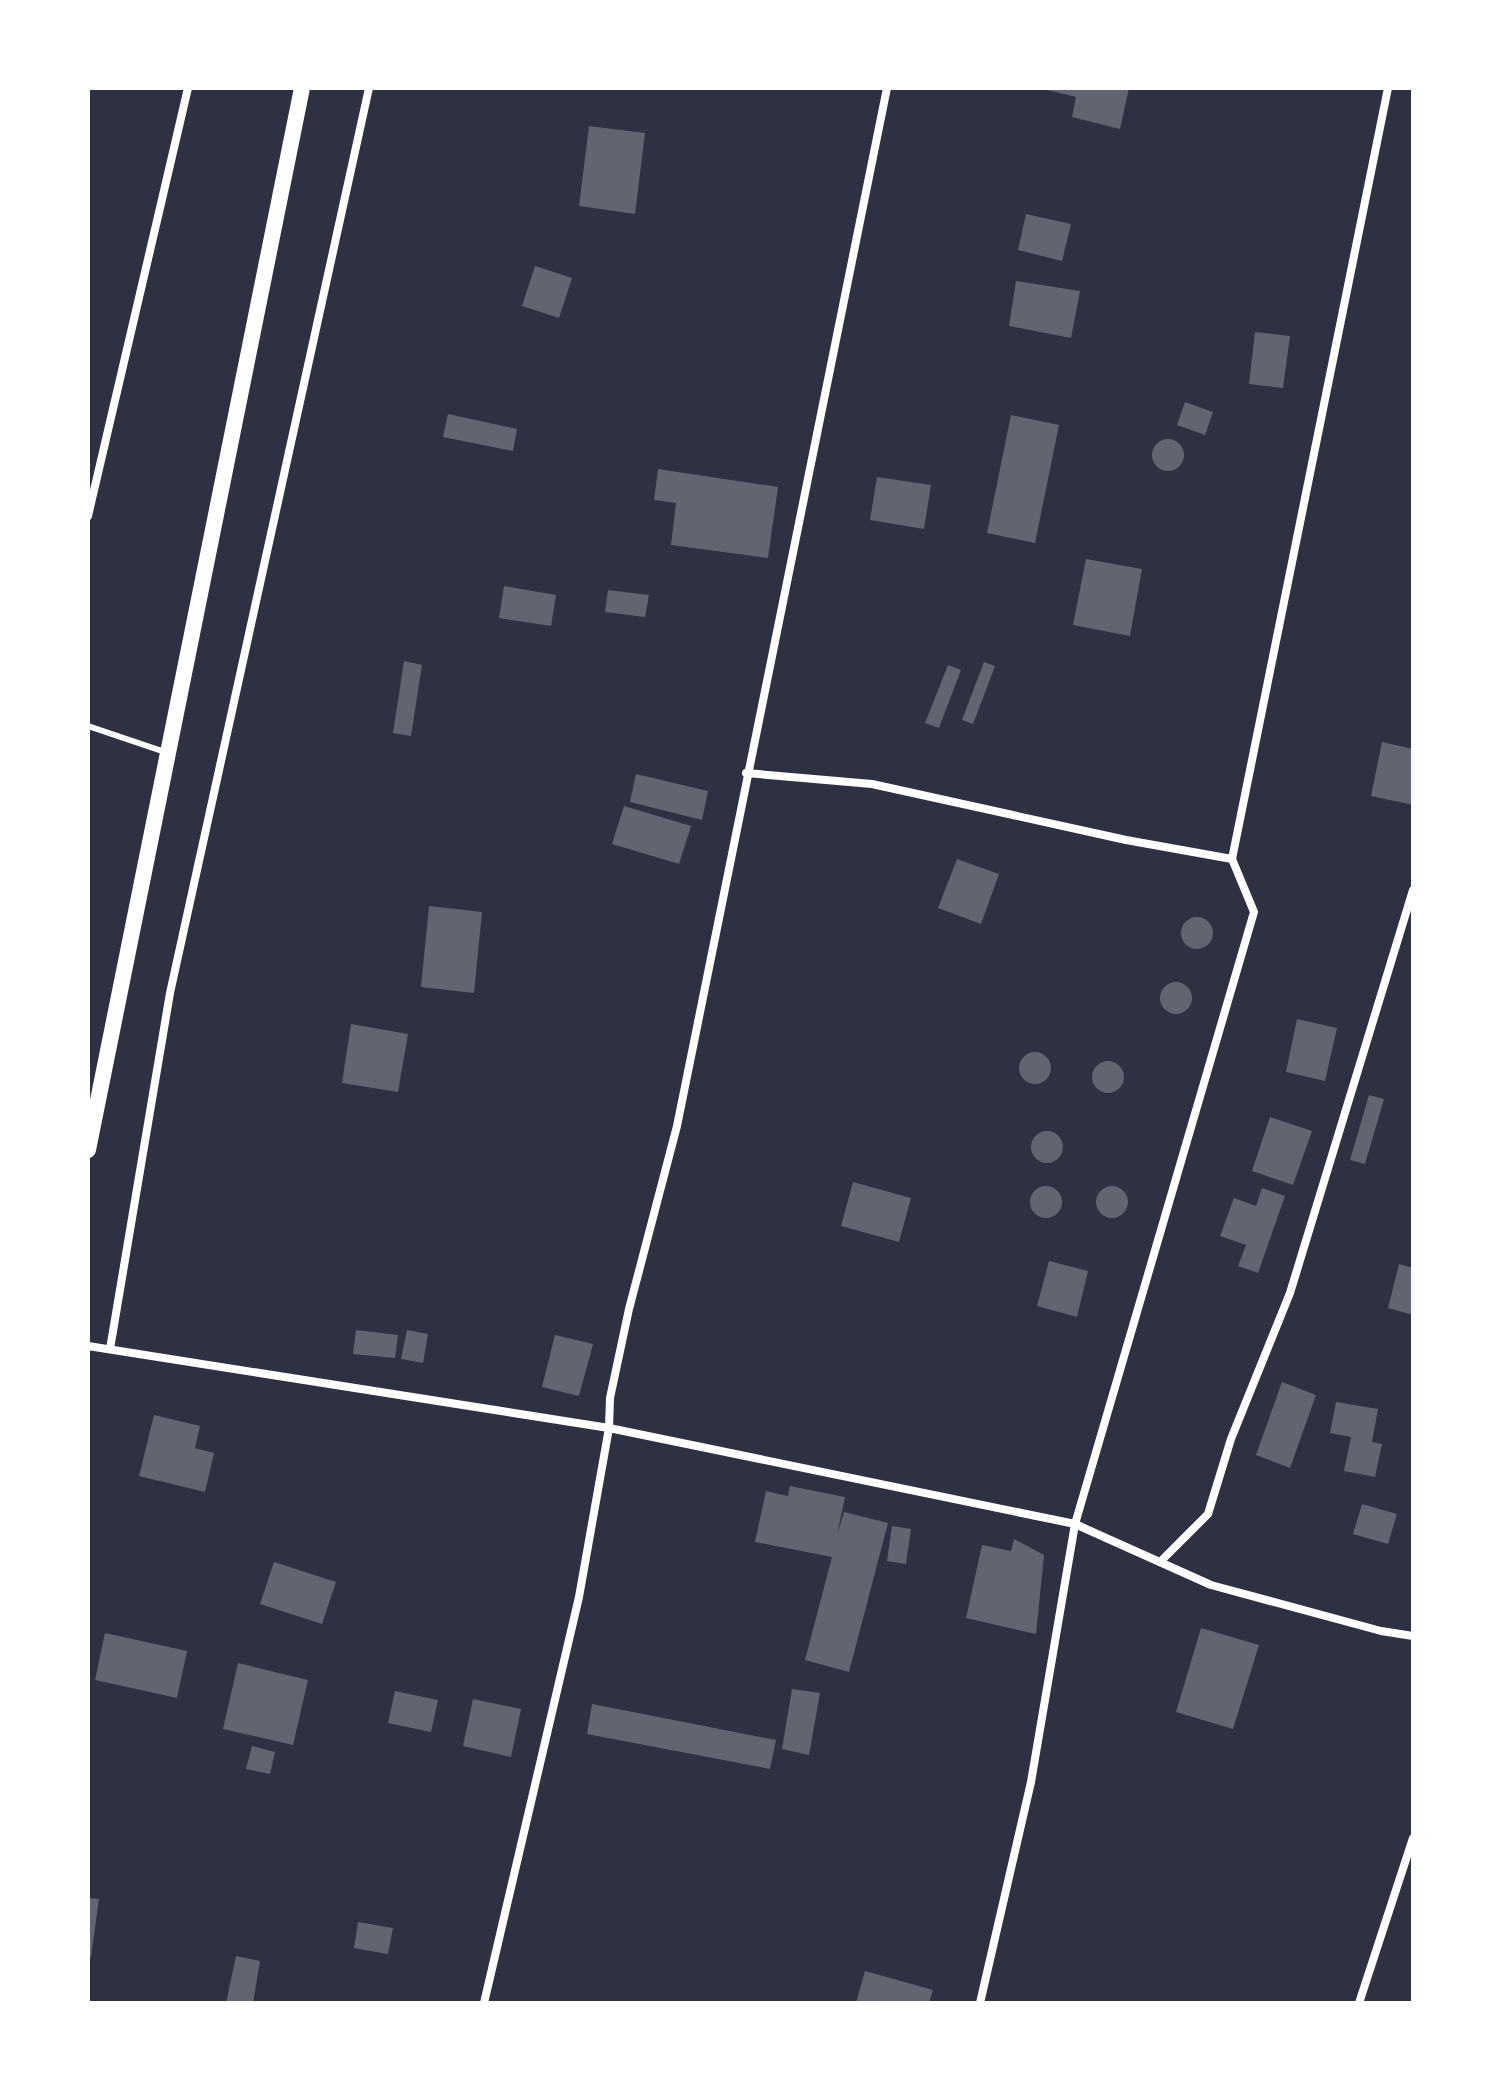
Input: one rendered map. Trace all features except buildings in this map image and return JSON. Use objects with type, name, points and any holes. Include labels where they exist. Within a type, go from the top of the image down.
[{"type":"main road","points":[[88,1150],[302,88]]},
{"type":"street","points":[[88,516],[188,88]]},
{"type":"street","points":[[110,1349],[170,993],[369,88]]},
{"type":"street","points":[[484,2003],[579,1597],[609,1428],[610,1398],[629,1309],[677,1126],[887,88]]},
{"type":"street","points":[[980,2003],[1031,1782],[1075,1524],[1254,912],[1232,859],[1388,88]]},
{"type":"street","points":[[746,773],[872,784],[1126,840],[1232,859]]},
{"type":"street","points":[[1160,1562],[1208,1514],[1231,1439],[1295,1278],[1413,890]]},
{"type":"street","points":[[88,1346],[609,1428],[1075,1524],[1211,1585],[1381,1631],[1413,1636]]},
{"type":"street","points":[[1359,2003],[1413,1838]]},
{"type":"lane","points":[[88,726],[168,754]]}]
